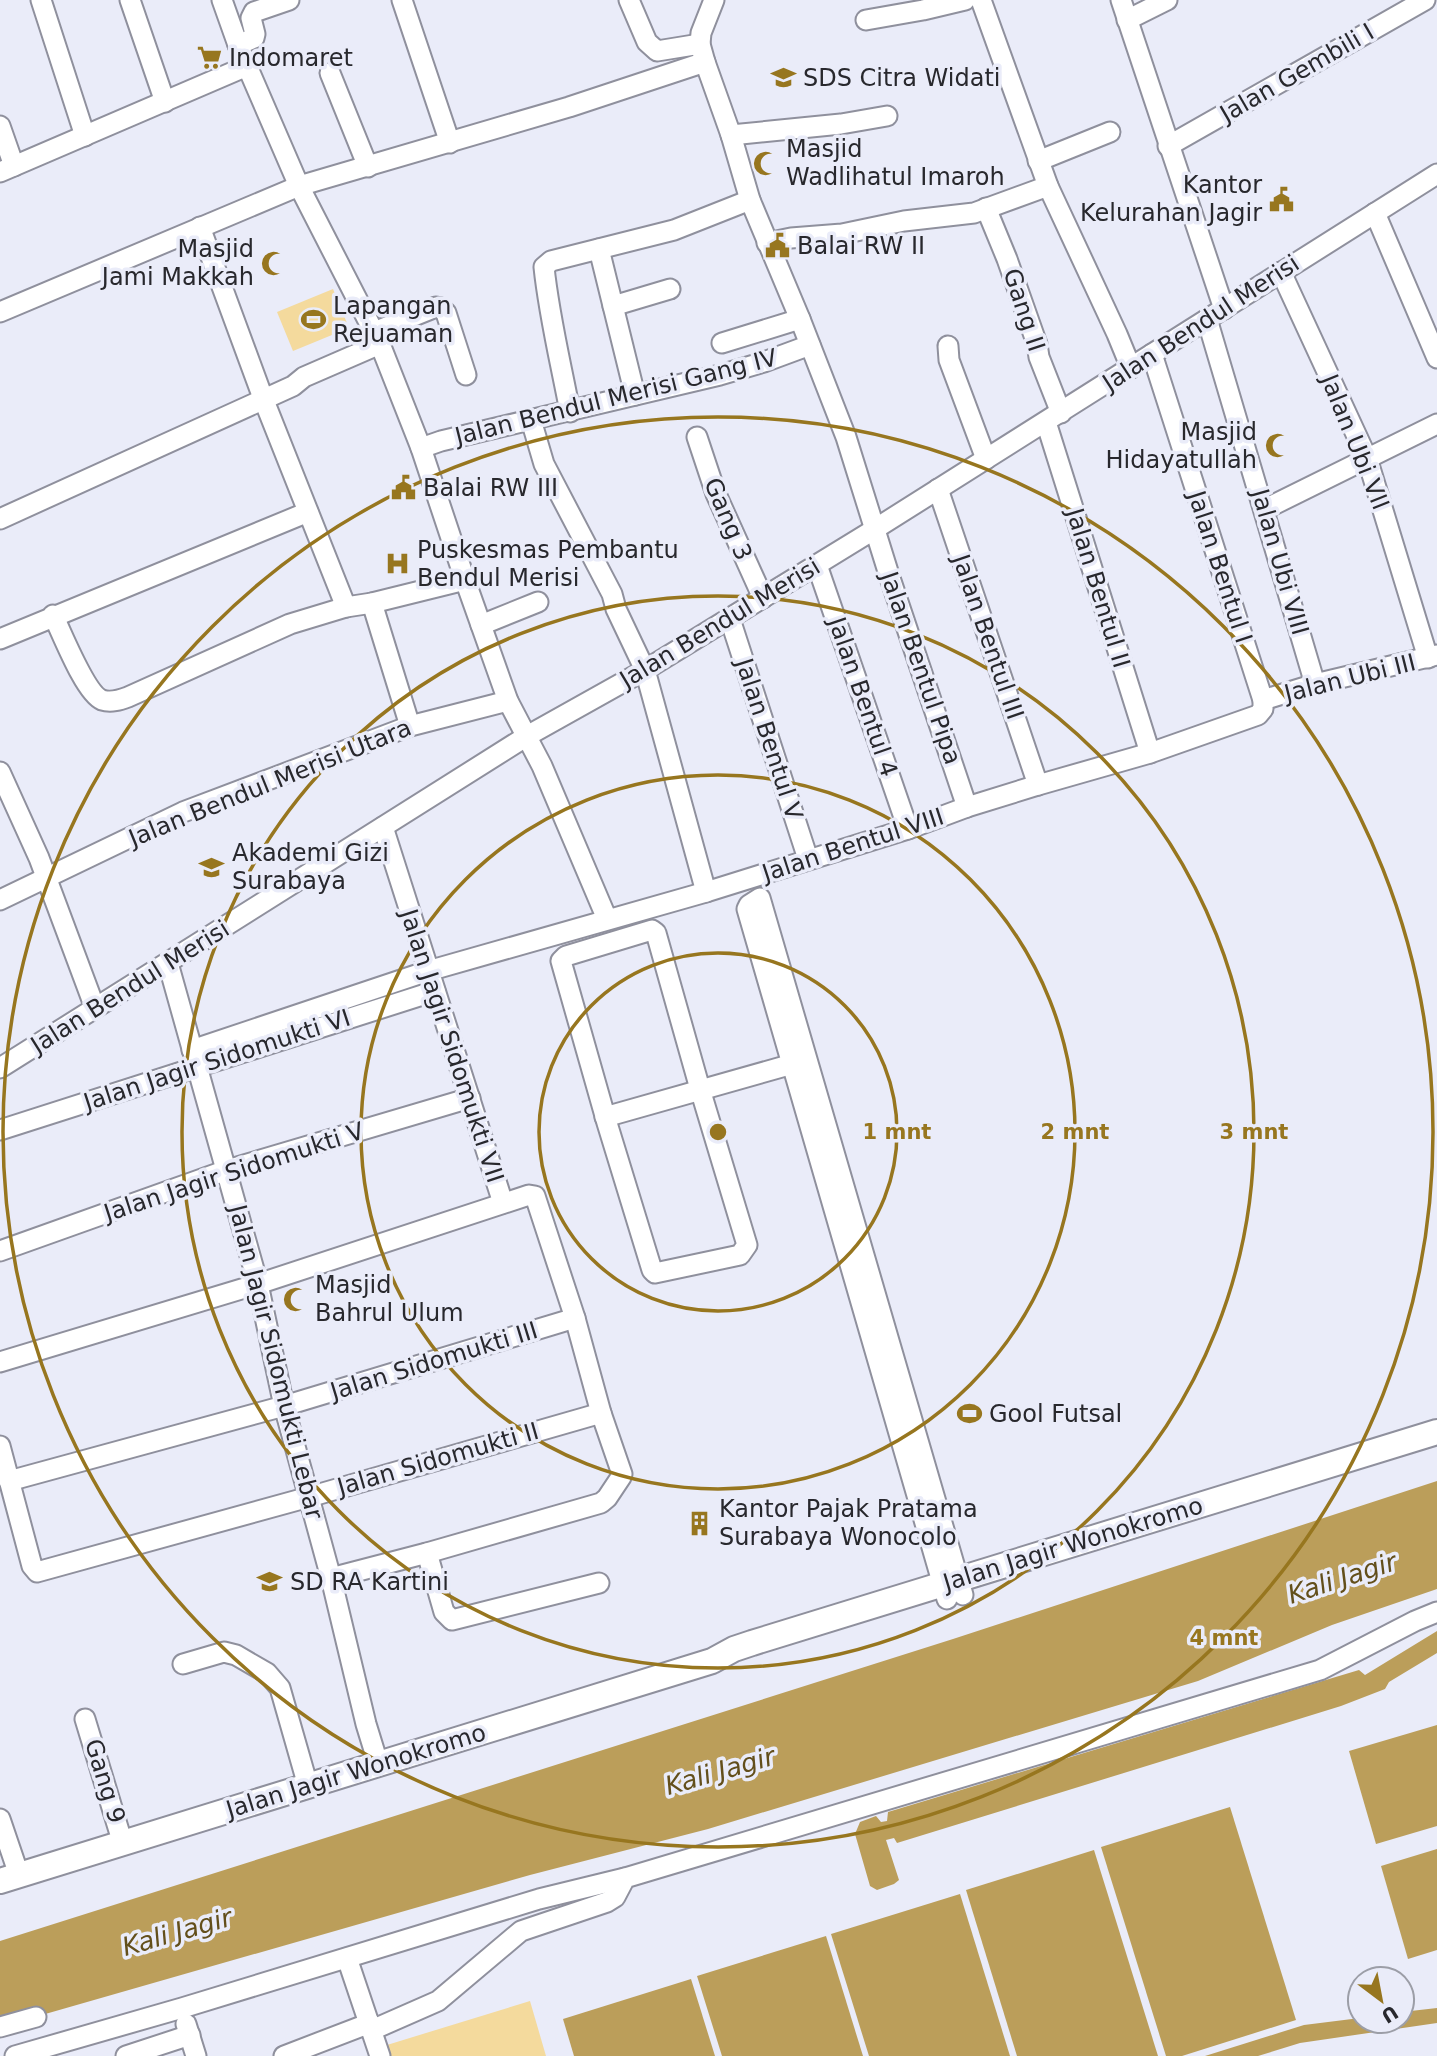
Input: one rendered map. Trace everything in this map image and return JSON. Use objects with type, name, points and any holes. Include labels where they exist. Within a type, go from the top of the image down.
[{"type":"main road","name":"Jalan Jagir Wonokromo","points":[[1195,1515],[1437,1432]]},
{"type":"main road","name":"Jalan Jagir Wonokromo","points":[[10,1878],[712,1661],[757,1658],[953,1589],[1195,1515],[1437,1449]]},
{"type":"street","points":[[41,0],[85,136]]},
{"type":"street","points":[[130,0],[165,102]]},
{"type":"street","points":[[222,0],[238,45],[299,186],[379,343],[421,448],[508,701],[552,790],[607,919]]},
{"type":"street","points":[[402,0],[450,143]]},
{"type":"street","points":[[629,0],[647,42],[657,51],[703,53]]},
{"type":"street","points":[[703,53],[701,33],[714,0]]},
{"type":"street","points":[[866,20],[965,0]]},
{"type":"street","points":[[981,0],[1048,186],[1117,334],[1130,368]]},
{"type":"street","name":"Jalan Ubi VIII","points":[[1121,0],[1168,146],[1265,509],[1315,684]]},
{"type":"street","points":[[1128,20],[1167,0]]},
{"type":"street","name":"Jalan Gembili I","points":[[1168,146],[1425,0]]},
{"type":"street","points":[[238,45],[254,38],[251,18],[254,12],[284,1]]},
{"type":"street","points":[[0,312],[299,186],[569,107],[703,53]]},
{"type":"street","name":"Jalan Bentul Pipa","points":[[703,53],[750,200],[846,437],[967,807]]},
{"type":"street","points":[[0,126],[7,169],[247,66]]},
{"type":"street","points":[[330,73],[368,167]]},
{"type":"street","points":[[731,135],[841,124],[887,116]]},
{"type":"street","points":[[1038,161],[1110,132]]},
{"type":"street","name":"Jalan Bendul Merisi","points":[[2,1061],[95,1008],[527,736],[730,619],[1437,174]]},
{"type":"street","points":[[767,243],[791,238],[842,234],[904,221],[974,213],[1048,186]]},
{"type":"street","points":[[570,412],[557,337],[548,304],[544,267],[551,261],[674,230],[750,200]]},
{"type":"street","name":"Gang II","points":[[986,208],[1037,344],[1053,417]]},
{"type":"street","points":[[1375,213],[1437,359]]},
{"type":"street","points":[[200,227],[263,398],[346,607]]},
{"type":"street","points":[[599,249],[635,395]]},
{"type":"street","name":"Jalan Ubi VII","points":[[1282,272],[1367,458],[1432,657]]},
{"type":"street","points":[[613,306],[670,289]]},
{"type":"street","points":[[0,519],[263,398],[293,386],[309,386],[436,307],[446,313],[467,375]]},
{"type":"street","points":[[722,343],[800,319]]},
{"type":"street","name":"Jalan Bendul Merisi Gang IV","points":[[421,448],[731,372],[810,345]]},
{"type":"street","points":[[948,346],[949,360],[986,459]]},
{"type":"street","name":"Jalan Bentul I","points":[[1152,354],[1263,700]]},
{"type":"street","name":"Jalan Bentul II","points":[[1053,417],[1150,753]]},
{"type":"street","points":[[531,420],[544,464],[612,594],[615,609],[645,670],[706,892]]},
{"type":"street","points":[[1265,509],[1437,424]]},
{"type":"street","name":"Gang 3","points":[[697,437],[716,494],[763,598]]},
{"type":"street","name":"Jalan Bentul III","points":[[938,489],[1038,785]]},
{"type":"street","points":[[0,639],[308,512]]},
{"type":"street","name":"Jalan Bentul 4","points":[[817,565],[908,829]]},
{"type":"street","points":[[53,615],[93,694],[101,700],[109,701],[128,696],[290,624],[346,607],[465,580]]},
{"type":"street","points":[[481,625],[538,602]]},
{"type":"street","points":[[372,603],[410,726]]},
{"type":"street","name":"Jalan Bentul V","points":[[730,619],[808,859]]},
{"type":"street","name":"Jalan Ubi III","points":[[1263,700],[1315,684],[1432,657]]},
{"type":"street","name":"Jalan Bentul VIII","points":[[431,980],[607,919],[706,892],[908,829],[967,807],[1150,753],[1258,715],[1263,709],[1263,700]]},
{"type":"street","name":"Jalan Bendul Merisi Utara","points":[[0,900],[183,813],[410,726],[508,701]]},
{"type":"street","points":[[0,772],[46,878],[95,1008]]},
{"type":"street","name":"Jalan Jagir Sidomukti VII","points":[[383,827],[503,1203],[528,1195],[535,1196],[537,1200],[622,1474],[603,1501],[427,1553]]},
{"type":"street","points":[[799,1062],[760,898],[747,909],[799,1062],[953,1589]]},
{"type":"street","points":[[652,930],[656,933],[747,1245],[745,1251],[740,1255],[655,1273],[605,1117],[561,961],[566,957],[652,930]]},
{"type":"street","name":"Jalan Jagir Sidomukti Lebar","points":[[168,962],[258,1284],[284,1406],[378,1763]]},
{"type":"street","name":"Jalan Jagir Sidomukti VI","points":[[0,1130],[194,1058],[431,980]]},
{"type":"street","points":[[605,1117],[799,1062]]},
{"type":"street","name":"Jalan Jagir Sidomukti V","points":[[0,1251],[227,1170],[470,1098]]},
{"type":"street","points":[[0,1361],[258,1284],[503,1203]]},
{"type":"street","name":"Jalan Sidomukti III","points":[[9,1481],[284,1406],[575,1318]]},
{"type":"street","name":"Jalan Sidomukti II","points":[[9,1481],[34,1570],[40,1571],[601,1413]]},
{"type":"street","points":[[0,1446],[9,1481]]},
{"type":"street","points":[[331,1578],[427,1553],[444,1612],[452,1620],[599,1583]]},
{"type":"street","points":[[15,2056],[539,1899],[625,1878],[1320,1670],[1437,1612]]},
{"type":"street","points":[[183,1664],[224,1652],[236,1655],[267,1672],[280,1688],[308,1786]]},
{"type":"street","name":"Gang 9","points":[[85,1719],[123,1844]]},
{"type":"street","points":[[0,1819],[10,1878]]},
{"type":"street","points":[[284,2056],[438,2001],[521,1931],[607,1902],[615,1897],[625,1878]]},
{"type":"street","points":[[347,1958],[380,2056]]},
{"type":"street","points":[[182,2008],[196,2056]]},
{"type":"street","points":[[0,2027],[36,2017]]},
{"type":"street","points":[[126,2056],[190,2035]]},
{"type":"shaded area","name":"Lapangan Rejuaman","points":[[333,289],[349,328],[293,351],[277,312]]},
{"type":"shaded area","points":[[530,2001],[546,2056],[390,2056],[387,2045]]},
{"type":"water","name":"Kali Jagir","points":[[1437,1481],[1437,1589],[1332,1625],[1198,1681],[708,1829],[530,1875],[0,2027],[0,1941],[953,1639]]},
{"type":"water","points":[[1437,1631],[1437,1653],[1389,1682],[1385,1689],[1341,1706],[897,1843],[894,1838],[886,1840],[899,1880],[877,1890],[870,1886],[855,1834],[860,1822],[876,1816],[881,1822],[887,1821],[888,1812],[1359,1670],[1365,1675]]},
{"type":"water","points":[[1437,1725],[1437,1826],[1376,1844],[1349,1751]]},
{"type":"water","points":[[1230,1807],[1296,2020],[1182,2056],[1166,2056],[1101,1847]]},
{"type":"water","points":[[1437,1849],[1437,1950],[1408,1959],[1381,1866]]},
{"type":"water","points":[[1094,1850],[1158,2056],[1017,2056],[966,1890]]},
{"type":"water","points":[[960,1894],[1010,2056],[869,2056],[831,1934]]},
{"type":"water","points":[[826,1936],[863,2056],[722,2056],[697,1976]]},
{"type":"water","points":[[691,1979],[715,2056],[574,2056],[563,2019]]},
{"type":"water","points":[[1437,2008],[1437,2023],[1416,2026],[1416,2010]]},
{"type":"water","points":[[1346,2020],[1346,2035],[1355,2035],[1300,2043],[1258,2056],[1205,2056],[1304,2025]]},
{"type":"place","name":"Indomaret","points":[[209,58]]},
{"type":"place","name":"SDS Citra Widati","points":[[783,78]]},
{"type":"place","name":"Masjid Wadlihatul Imaroh","points":[[766,163]]},
{"type":"place","name":"Kantor Kelurahan Jagir","points":[[1282,199]]},
{"type":"place","name":"Balai RW II","points":[[777,246]]},
{"type":"place","name":"Masjid Jami Makkah","points":[[274,263]]},
{"type":"place","name":"Lapangan Rejuaman","points":[[313,320]]},
{"type":"place","name":"Masjid Hidayatullah","points":[[1277,446]]},
{"type":"place","name":"Balai RW III","points":[[403,488]]},
{"type":"place","name":"Puskesmas Pembantu Bendul Merisi","points":[[397,564]]},
{"type":"place","name":"Akademi Gizi Surabaya","points":[[212,867]]},
{"type":"place","name":"Masjid Bahrul Ulum","points":[[295,1299]]},
{"type":"place","name":"Gool Futsal","points":[[969,1414]]},
{"type":"place","name":"Kantor Pajak Pratama Surabaya Wonocolo","points":[[699,1523]]},
{"type":"place","name":"SD RA Kartini","points":[[270,1582]]}]
